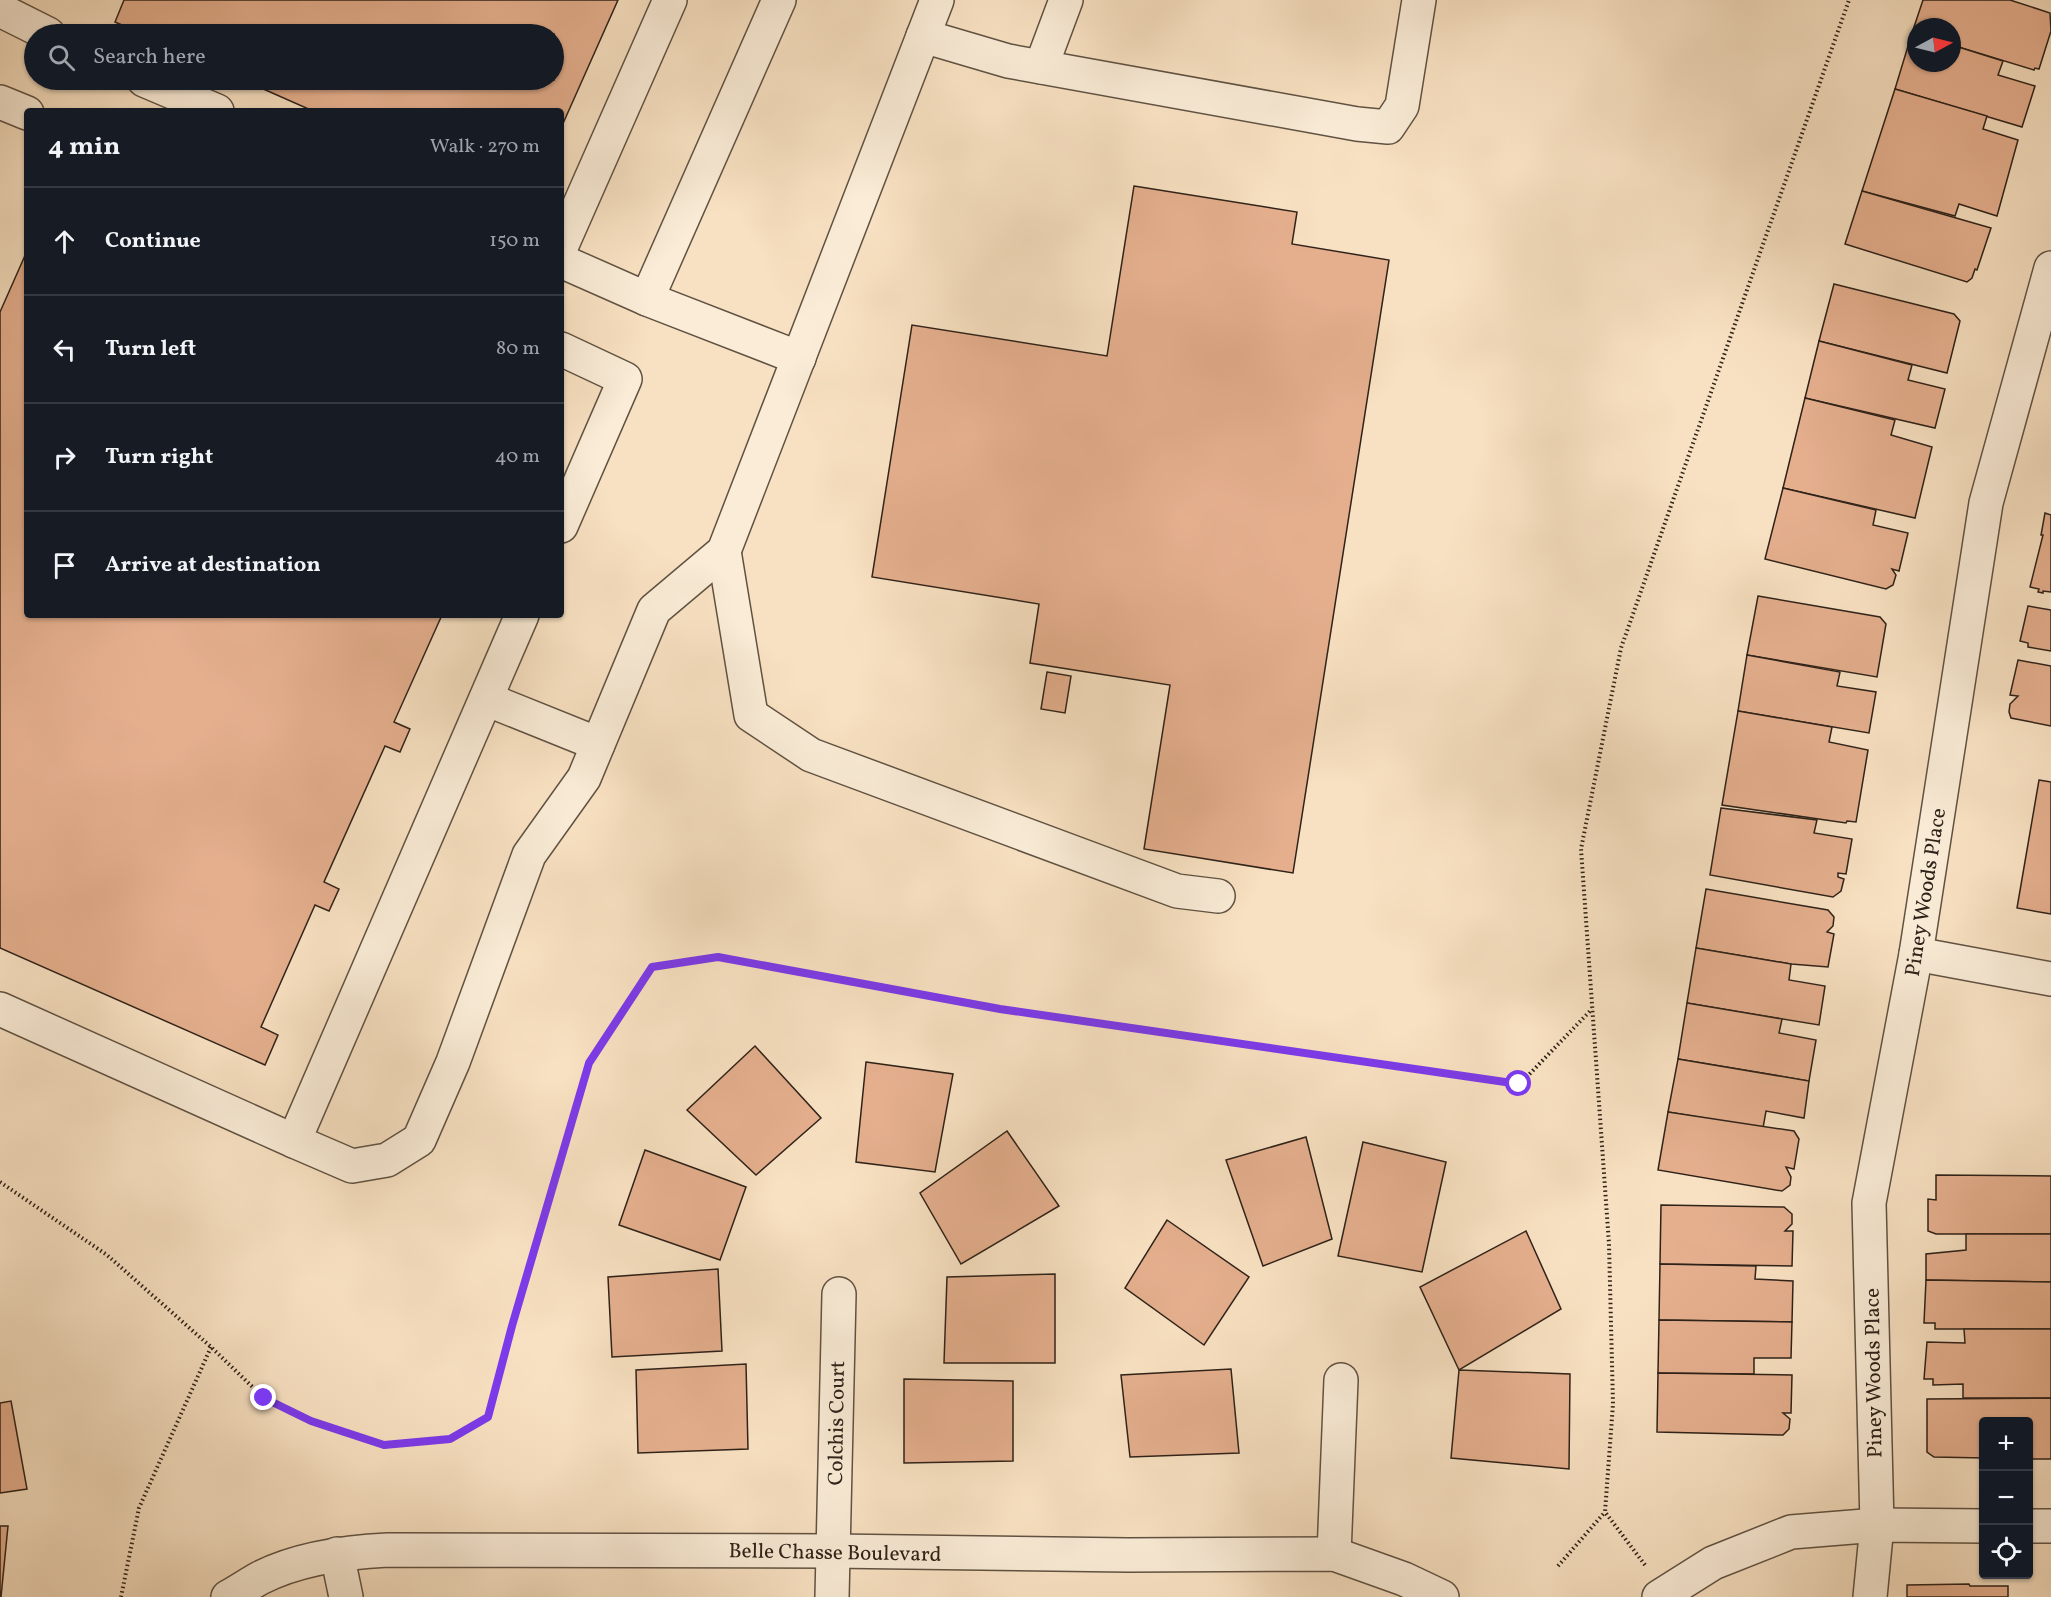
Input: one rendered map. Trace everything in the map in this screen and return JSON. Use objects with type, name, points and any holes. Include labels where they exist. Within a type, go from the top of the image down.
[{"type":"street","points":[[564,251],[670,0]]},
{"type":"street","points":[[647,299],[779,0]]},
{"type":"street","points":[[0,1008],[352,1166],[387,1160],[419,1140],[453,1062],[529,855],[584,778],[654,610],[724,551],[937,0]]},
{"type":"street","points":[[1041,67],[1065,0]]},
{"type":"street","points":[[923,36],[1008,61],[1357,124],[1389,127],[1402,106],[1419,0]]},
{"type":"street","points":[[0,10],[28,24]]},
{"type":"street","points":[[168,90],[210,108]]},
{"type":"street","points":[[0,102],[24,112]]},
{"type":"street","points":[[564,259],[647,299],[799,358]]},
{"type":"street","name":"Piney Woods Place","points":[[1870,1597],[1877,1525],[1869,1203],[1916,954],[1986,503],[2051,268]]},
{"type":"street","points":[[564,350],[625,379],[564,519]]},
{"type":"street","points":[[724,551],[751,715],[811,755],[1177,891],[1218,896]]},
{"type":"street","points":[[294,1141],[521,618]]},
{"type":"street","points":[[486,699],[598,744]]},
{"type":"street","points":[[1916,954],[2051,979]]},
{"type":"street","name":"Colchis Court","points":[[832,1597],[839,1294]]},
{"type":"street","points":[[1334,1554],[1341,1380]]},
{"type":"street","points":[[1663,1595],[1713,1563],[1791,1532],[1877,1525],[1979,1526]]},
{"type":"street","points":[[2033,1526],[2051,1526]]},
{"type":"street","name":"Belle Chasse Boulevard","points":[[228,1597],[262,1577],[296,1565],[353,1551],[388,1550],[833,1551],[1128,1556],[1334,1554],[1404,1579],[1442,1597]]},
{"type":"street","points":[[337,1554],[346,1597]]},
{"type":"path","points":[[1558,1566],[1605,1512],[1613,1393],[1608,1244],[1581,849],[1621,648],[1849,0]]},
{"type":"path","points":[[0,1182],[107,1255],[211,1347],[264,1398],[311,1421],[384,1445],[450,1439],[488,1417],[512,1326],[589,1063],[652,967],[718,957],[1000,1009],[1519,1084],[1592,1009]]},
{"type":"path","points":[[121,1597],[139,1508],[211,1347]]},
{"type":"path","points":[[1605,1512],[1663,1595]]},
{"type":"building","points":[[124,0],[618,0],[564,121],[564,108],[306,108],[266,90],[564,90],[564,24],[120,24],[115,22]]},
{"type":"building","points":[[1923,0],[2010,0],[2050,13],[2051,31],[2039,69],[2034,70],[1961,48],[1961,18],[1917,18]]},
{"type":"building","points":[[1961,48],[2003,61],[1998,75],[2035,86],[2022,127],[1895,89],[1907,49],[1907,72],[1961,72]]},
{"type":"building","points":[[1895,89],[1987,116],[1983,129],[2018,140],[1997,216],[1959,204],[1955,216],[1862,191]]},
{"type":"building","points":[[1134,186],[1297,212],[1292,244],[1389,260],[1293,873],[1144,849],[1170,685],[1030,663],[1039,604],[872,577],[912,325],[1107,356]]},
{"type":"building","points":[[1862,191],[1991,228],[1977,270],[1975,269],[1972,278],[1967,282],[1845,244]]},
{"type":"building","points":[[24,258],[24,618],[441,618],[394,722],[410,729],[400,752],[385,746],[324,882],[339,889],[329,911],[315,905],[261,1027],[278,1035],[265,1065],[0,948],[0,312]]},
{"type":"building","points":[[1834,284],[1954,314],[1960,321],[1947,373],[1819,341]]},
{"type":"building","points":[[1819,341],[1912,365],[1908,380],[1945,389],[1935,428],[1805,398]]},
{"type":"building","points":[[1805,398],[1895,420],[1891,435],[1932,447],[1915,518],[1783,488]]},
{"type":"building","points":[[1783,488],[1876,510],[1873,525],[1908,533],[1899,571],[1892,569],[1896,575],[1893,585],[1886,589],[1765,559]]},
{"type":"building","points":[[2045,513],[2051,515],[2051,592],[2043,591],[2043,593],[2038,592],[2039,589],[2030,587],[2043,535],[2041,535]]},
{"type":"building","points":[[1758,596],[1880,617],[1886,624],[1877,677],[1747,655]]},
{"type":"building","points":[[2028,606],[2051,610],[2051,651],[2028,647],[2028,643],[2020,641]]},
{"type":"building","points":[[1747,655],[1840,672],[1837,686],[1876,692],[1869,733],[1738,711]]},
{"type":"building","points":[[2018,660],[2051,666],[2051,726],[2011,718],[2010,704],[2018,696],[2010,695]]},
{"type":"building","points":[[1047,672],[1071,676],[1065,713],[1041,709]]},
{"type":"building","points":[[1738,711],[1832,727],[1829,742],[1868,750],[1856,822],[1847,821],[1846,823],[1722,805]]},
{"type":"building","points":[[2039,780],[2051,782],[2051,914],[2017,908]]},
{"type":"building","points":[[1721,808],[1817,820],[1814,833],[1852,839],[1846,874],[1838,873],[1838,877],[1844,879],[1841,891],[1833,897],[1710,875]]},
{"type":"building","points":[[1706,889],[1828,910],[1834,917],[1833,926],[1827,932],[1834,934],[1828,967],[1791,964],[1696,948]]},
{"type":"building","points":[[1696,948],[1791,964],[1789,980],[1825,986],[1819,1025],[1687,1003]]},
{"type":"building","points":[[1687,1003],[1782,1019],[1779,1033],[1816,1040],[1809,1081],[1678,1059]]},
{"type":"building","points":[[755,1046],[821,1118],[756,1175],[687,1110]]},
{"type":"building","points":[[1678,1059],[1809,1081],[1804,1118],[1766,1111],[1763,1128],[1668,1112]]},
{"type":"building","points":[[866,1062],[953,1074],[935,1172],[856,1162]]},
{"type":"building","points":[[1668,1112],[1794,1131],[1799,1139],[1794,1169],[1786,1167],[1791,1177],[1790,1185],[1782,1191],[1658,1170]]},
{"type":"building","points":[[1007,1131],[1059,1206],[961,1264],[920,1193]]},
{"type":"building","points":[[1306,1137],[1332,1239],[1263,1266],[1226,1160]]},
{"type":"building","points":[[1363,1142],[1446,1162],[1422,1272],[1338,1256]]},
{"type":"building","points":[[645,1150],[746,1187],[720,1260],[619,1225]]},
{"type":"building","points":[[1936,1175],[2051,1176],[2051,1234],[1936,1234],[1928,1231],[1928,1199],[1936,1200]]},
{"type":"building","points":[[1661,1205],[1784,1207],[1792,1214],[1792,1224],[1785,1231],[1793,1231],[1792,1266],[1660,1264]]},
{"type":"building","points":[[1167,1220],[1249,1277],[1204,1345],[1125,1288]]},
{"type":"building","points":[[1526,1231],[1561,1309],[1459,1370],[1420,1287]]},
{"type":"building","points":[[1966,1234],[2051,1234],[2051,1282],[1926,1280],[1926,1254],[1966,1250]]},
{"type":"building","points":[[1660,1264],[1756,1266],[1755,1279],[1793,1281],[1792,1322],[1659,1320]]},
{"type":"building","points":[[718,1269],[722,1351],[612,1357],[608,1277]]},
{"type":"building","points":[[1055,1274],[1055,1363],[944,1363],[947,1277]]},
{"type":"building","points":[[1926,1280],[2051,1282],[2051,1329],[1935,1329],[1935,1323],[1924,1323]]},
{"type":"building","points":[[1659,1320],[1792,1322],[1791,1358],[1754,1358],[1754,1374],[1658,1373]]},
{"type":"building","points":[[1964,1329],[2051,1329],[2051,1398],[1963,1398],[1963,1384],[1933,1385],[1933,1379],[1924,1379],[1927,1342],[1965,1343]]},
{"type":"building","points":[[746,1364],[748,1449],[638,1453],[636,1370]]},
{"type":"building","points":[[1231,1369],[1239,1453],[1130,1457],[1121,1375]]},
{"type":"building","points":[[1459,1370],[1570,1374],[1569,1469],[1451,1458]]},
{"type":"building","points":[[1658,1373],[1792,1375],[1791,1413],[1783,1413],[1790,1419],[1789,1429],[1783,1435],[1657,1432]]},
{"type":"building","points":[[904,1379],[1013,1381],[1013,1461],[904,1463]]},
{"type":"building","points":[[2051,1398],[2051,1459],[2033,1459],[2033,1417],[1979,1417],[1979,1458],[1934,1457],[1927,1452],[1927,1399]]},
{"type":"building","points":[[11,1401],[27,1489],[0,1493],[0,1403]]},
{"type":"building","points":[[0,1526],[8,1526],[1,1597],[0,1597]]},
{"type":"building","points":[[1969,1584],[1970,1586],[2008,1586],[2008,1597],[1907,1597],[1907,1585]]},
{"type":"route","points":[[264,1398],[311,1421],[384,1445],[450,1439],[488,1417],[512,1326],[589,1063],[652,967],[718,957],[1000,1009],[1519,1084]]}]
